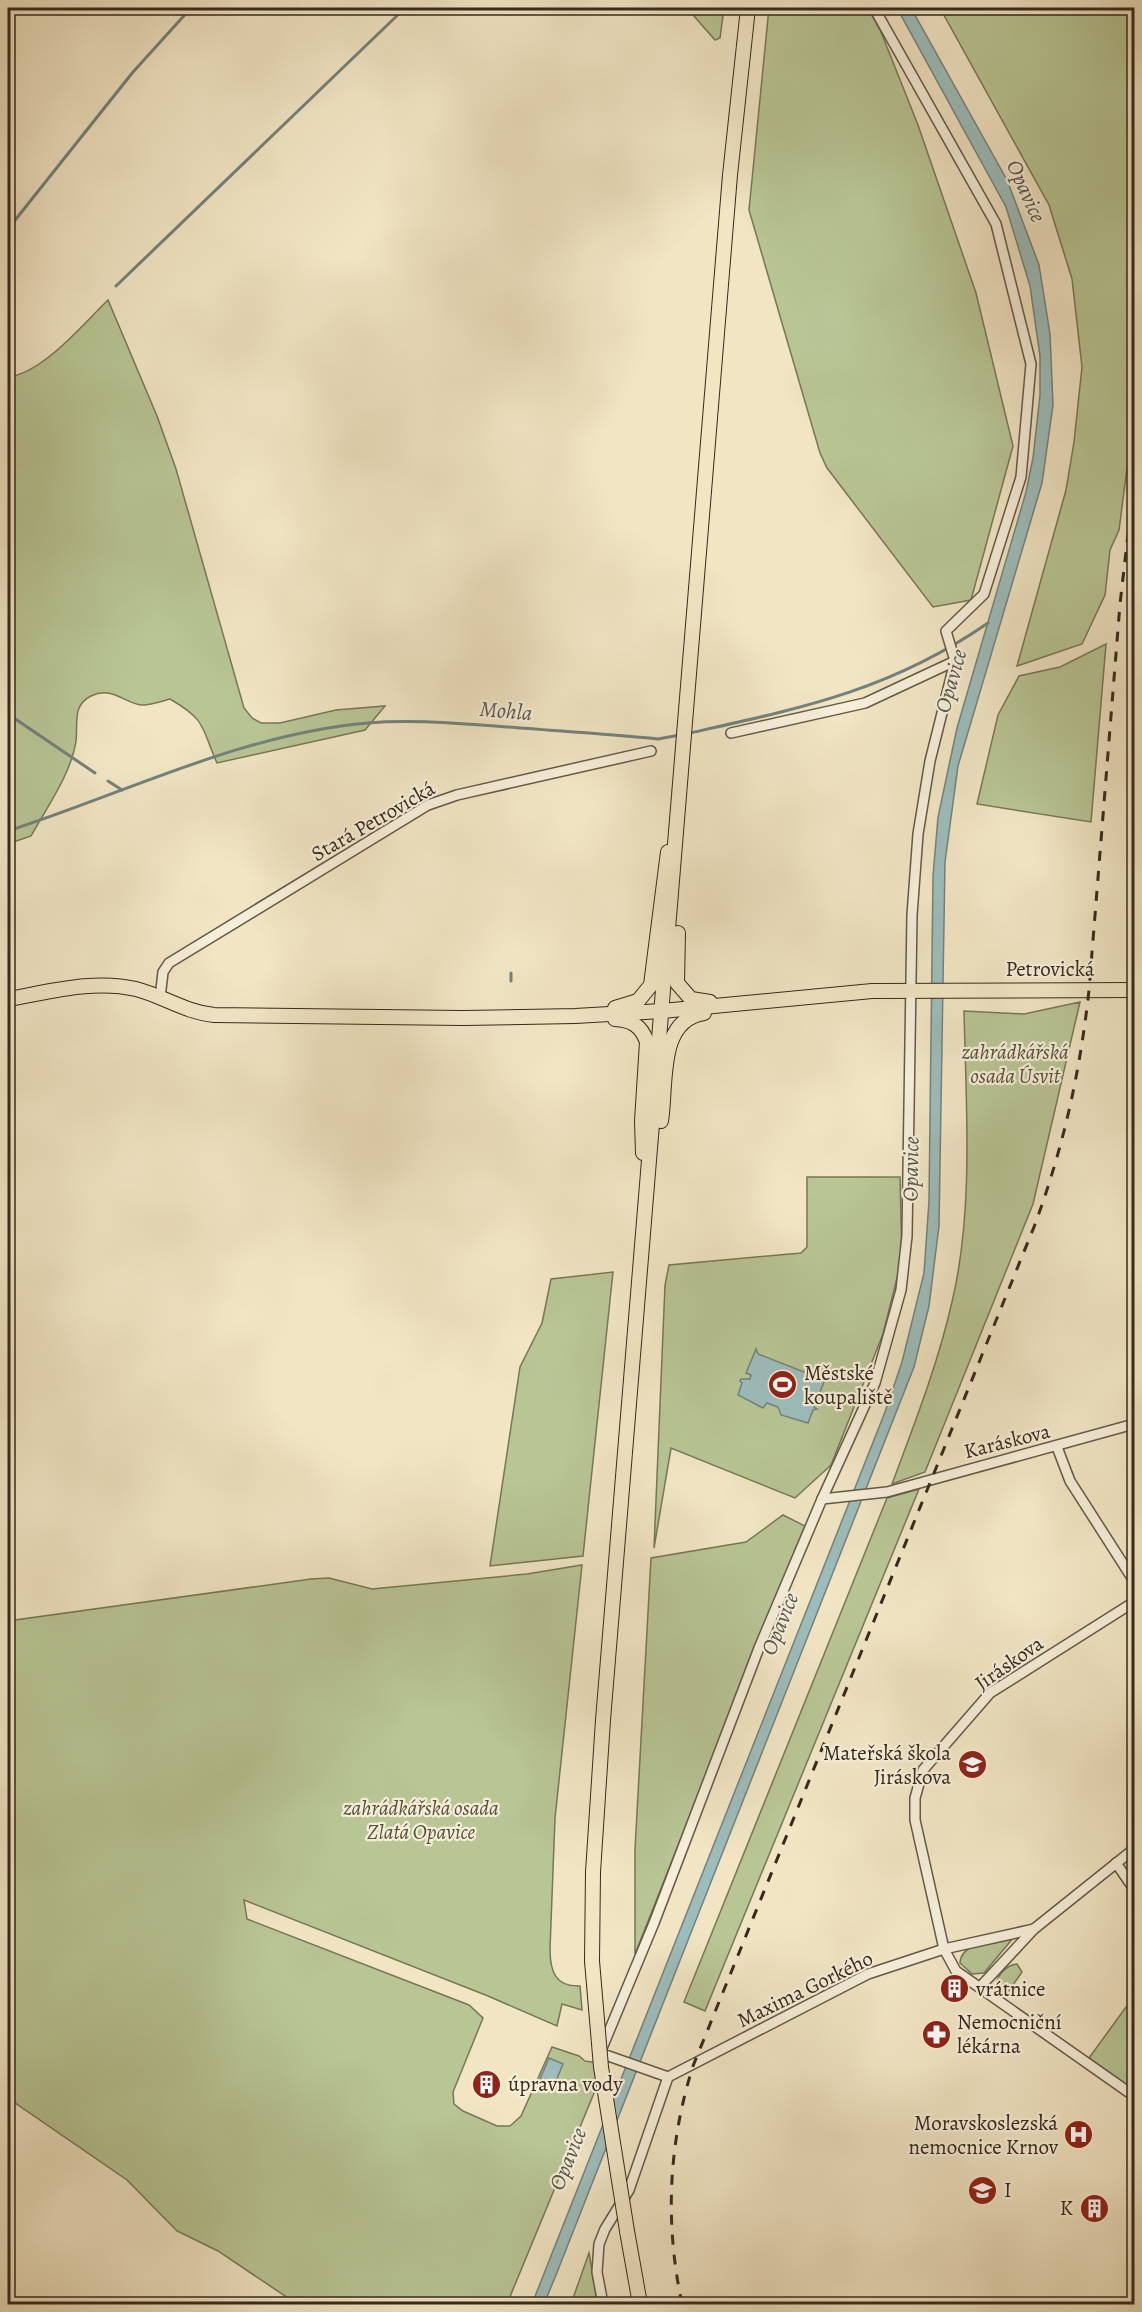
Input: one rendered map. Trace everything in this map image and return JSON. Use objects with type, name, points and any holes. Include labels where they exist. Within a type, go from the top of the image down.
[{"type":"main road","points":[[640,2304],[602,2078],[592,1960],[593,1872],[729,187],[748,8]]},
{"type":"main road","points":[[680,804],[681,885],[675,966],[677,983],[684,994],[697,1001],[748,1003]]},
{"type":"main road","points":[[575,1016],[630,1006],[642,997],[651,985],[662,880],[680,804]]},
{"type":"main road","points":[[8,999],[90,985],[134,989],[190,1011],[214,1015],[463,1018],[575,1016],[748,1003]]},
{"type":"main road","name":"Petrovická","points":[[748,1003],[912,990],[1134,990]]},
{"type":"main road","points":[[647,1197],[664,1101],[669,1042],[683,1022],[695,1015],[748,1003]]},
{"type":"main road","points":[[575,1016],[626,1020],[639,1027],[645,1037],[647,1053],[642,1121],[647,1197]]},
{"type":"street","points":[[603,2304],[597,2264],[599,2244],[629,2190],[668,2077],[600,2053],[654,1923],[759,1648],[822,1499],[875,1383],[901,1290],[907,1236],[918,834],[930,761],[955,657],[946,631],[984,594],[1021,477],[1031,364],[996,224],[873,8]]},
{"type":"street","points":[[731,733],[865,703],[955,657]]},
{"type":"street","name":"Stará Petrovická","points":[[160,998],[163,972],[169,963],[428,805],[457,795],[651,751]]},
{"type":"street","name":"Karáskova","points":[[822,1499],[887,1492],[1134,1424]]},
{"type":"street","points":[[1057,1447],[1070,1481],[1134,1581]]},
{"type":"street","name":"Jiráskova","points":[[944,1949],[915,1820],[915,1798],[923,1770],[990,1693],[1134,1602]]},
{"type":"street","name":"Maxima Gorkého","points":[[980,1987],[1034,1929],[1134,1849]]},
{"type":"street","points":[[1116,1863],[1134,1889]]},
{"type":"street","name":"Maxima Gorkého","points":[[668,2077],[868,1974],[944,1949],[1034,1929]]},
{"type":"street","points":[[944,1949],[956,1971],[1134,2096]]},
{"type":"green space","points":[[687,8],[724,8],[720,38],[715,40]]},
{"type":"green space","points":[[769,8],[868,8],[881,32],[918,125],[976,293],[1013,446],[971,600],[933,607],[827,468],[820,453],[749,210]]},
{"type":"green space","points":[[940,8],[1134,8],[1134,414],[1119,530],[1110,550],[1105,595],[1082,644],[1017,666],[1066,490],[1074,442],[1082,367],[1072,279],[1049,205]]},
{"type":"green space","points":[[108,300],[157,416],[176,469],[244,708],[252,718],[261,723],[280,723],[336,710],[385,706],[365,730],[217,763],[202,726],[191,713],[170,699],[143,705],[113,694],[99,693],[85,700],[78,710],[76,741],[69,766],[31,836],[8,844],[8,377],[35,367],[48,357],[75,334]]},
{"type":"green space","points":[[1106,644],[1091,822],[977,804],[998,715],[1019,676],[1060,667]]},
{"type":"green space","name":"zahrádkářská osada Úsvit","points":[[1080,1002],[1033,1204],[925,1472],[892,1484],[940,1348],[959,1267],[967,1157],[964,1011],[1024,1014]]},
{"type":"green space","name":"Městské koupaliště","points":[[807,1177],[900,1177],[902,1258],[883,1334],[831,1465],[795,1498],[671,1448],[654,1548],[665,1285],[669,1265],[801,1253],[807,1247]]},
{"type":"green space","points":[[613,1272],[583,1556],[490,1566],[520,1367],[542,1323],[551,1279]]},
{"type":"green space","points":[[919,1489],[705,2011],[684,2002],[887,1498]]},
{"type":"green space","points":[[783,1515],[805,1526],[635,1954],[635,1849],[651,1558],[746,1542]]},
{"type":"green space","name":"zahrádkářská osada Zlatá Opavice","points":[[582,1565],[555,1818],[550,1949],[553,1971],[560,1981],[572,1986],[580,1986],[582,2010],[562,2004],[557,2026],[488,1996],[244,1900],[247,1919],[469,2005],[483,2018],[453,2092],[454,2104],[463,2111],[497,2126],[510,2126],[521,2116],[552,2047],[579,2056],[585,2061],[606,2064],[507,2304],[297,2304],[218,2251],[177,2231],[127,2180],[8,2098],[8,1621],[311,1579],[329,1578],[372,1589],[527,1574]]},
{"type":"green space","points":[[1014,1937],[984,1973],[972,1974],[960,1963],[966,1950],[973,1946]]},
{"type":"green space","points":[[1017,1964],[1022,1972],[1008,1992],[1004,1993],[997,1988],[997,1980],[1005,1969]]},
{"type":"green space","points":[[1126,2007],[1134,2013],[1134,2090],[1089,2058]]},
{"type":"green space","points":[[589,2253],[598,2304],[571,2304]]},
{"type":"water","points":[[897,8],[911,8],[1007,180],[1039,265],[1050,334],[1053,405],[1042,483],[958,766],[945,862],[939,1226],[929,1306],[914,1367],[556,2275],[544,2304],[532,2304],[885,1412],[902,1362],[924,1273],[929,1201],[933,876],[938,817],[957,728],[1026,492],[1033,458],[1040,395],[1040,356],[1030,286],[1006,207]]},
{"type":"water","name":"Městské koupaliště","points":[[756,1349],[758,1354],[822,1379],[826,1377],[814,1407],[817,1409],[813,1410],[808,1423],[781,1415],[778,1407],[767,1403],[763,1408],[738,1395],[741,1379],[750,1379],[751,1375],[746,1373]]},
{"type":"water","points":[[549,2058],[563,2064],[554,2086],[540,2079]]},
{"type":"waterway","points":[[8,229],[133,72],[191,8]]},
{"type":"waterway","points":[[116,286],[405,8]]},
{"type":"waterway","points":[[691,8],[693,10],[717,8]]},
{"type":"waterway","name":"Mohla","points":[[690,733],[808,705],[881,681],[952,646],[988,623]]},
{"type":"waterway","points":[[8,714],[95,773]]},
{"type":"waterway","name":"Mohla","points":[[8,831],[229,752],[321,729],[368,723],[421,722],[658,739],[680,735]]},
{"type":"waterway","points":[[108,781],[122,790]]},
{"type":"waterway","points":[[511,973],[511,981]]},
{"type":"railway","points":[[682,2304],[673,2244],[672,2185],[678,2125],[693,2066],[1034,1227],[1062,1140],[1081,1051],[1089,990],[1120,604],[1134,482]]},
{"type":"place","name":"Městské koupaliště","points":[[783,1385]]},
{"type":"place","name":"Mateřská škola Jiráskova","points":[[972,1765]]},
{"type":"place","name":"vrátnice","points":[[955,1989]]},
{"type":"place","name":"Nemocniční lékárna","points":[[936,2034]]},
{"type":"place","name":"úpravna vody","points":[[487,2084]]},
{"type":"place","name":"Moravskoslezská nemocnice Krnov","points":[[1079,2135]]},
{"type":"place","name":"I","points":[[983,2190]]},
{"type":"place","name":"K","points":[[1094,2208]]},
{"type":"water label","name":"Opavice","points":[[1026,191]]},
{"type":"water label","name":"Opavice","points":[[951,681]]},
{"type":"water label","name":"Opavice","points":[[911,1169]]},
{"type":"water label","name":"Opavice","points":[[780,1624]]},
{"type":"water label","name":"Opavice","points":[[568,2159]]}]
